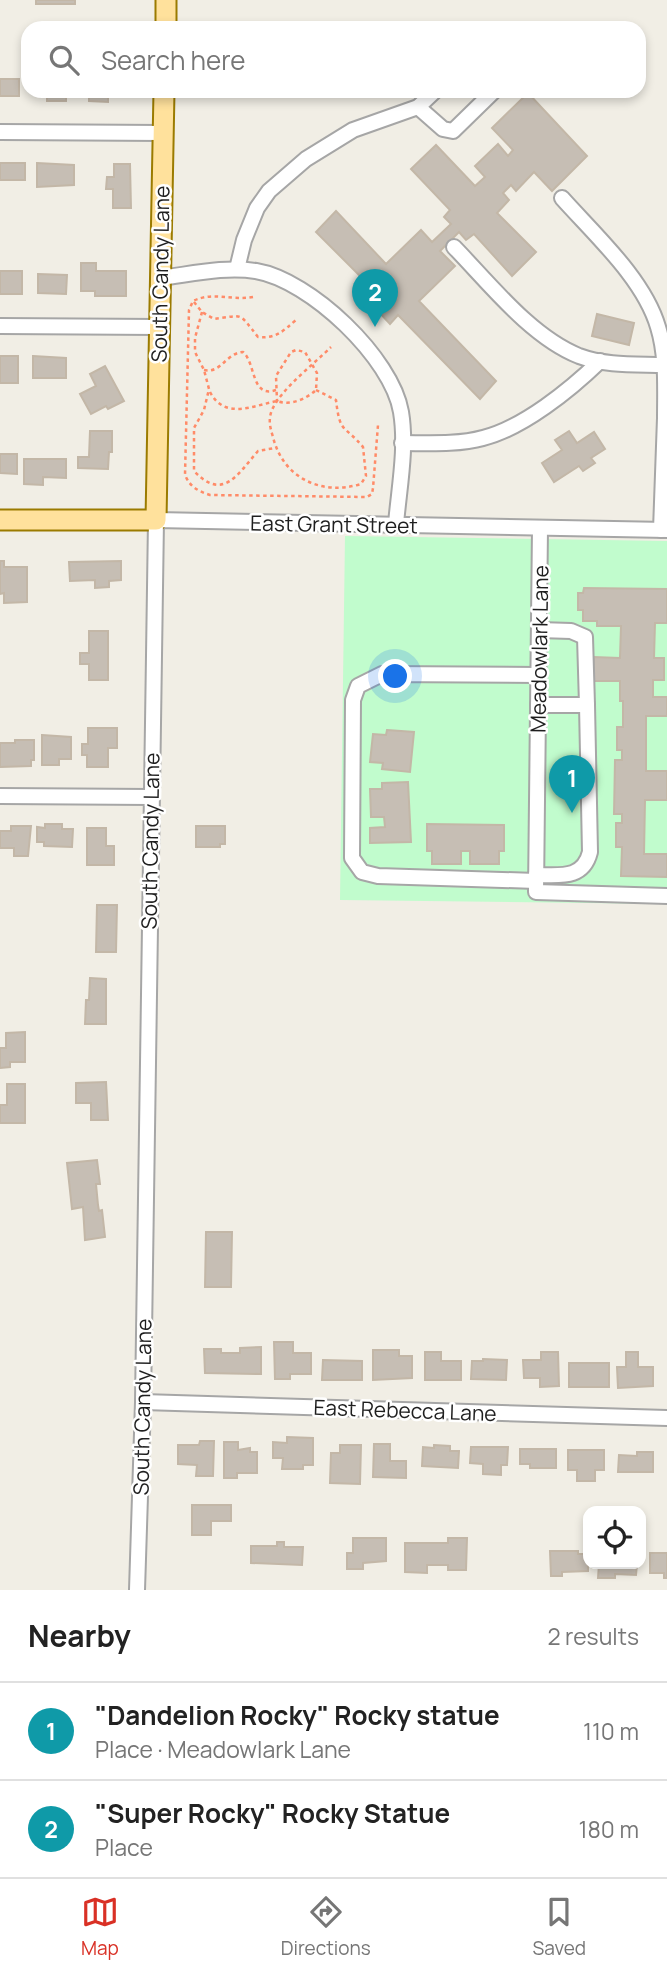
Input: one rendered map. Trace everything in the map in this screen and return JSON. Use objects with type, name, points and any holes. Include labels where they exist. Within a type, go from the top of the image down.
[{"type":"main road","points":[[166,0],[166,21]]},
{"type":"main road","name":"South Candy Lane","points":[[156,520],[164,98]]},
{"type":"main road","name":"East Grant Street","points":[[0,520],[156,520]]},
{"type":"street","points":[[237,269],[244,240],[257,208],[269,191],[306,159],[353,130],[418,107],[428,98]]},
{"type":"street","points":[[418,107],[443,129],[453,131],[487,98]]},
{"type":"street","points":[[0,132],[163,133]]},
{"type":"street","points":[[562,198],[621,264],[645,297],[658,327],[664,365],[666,418],[664,530]]},
{"type":"street","points":[[454,247],[525,320],[578,355],[600,362],[664,365]]},
{"type":"street","points":[[160,278],[237,269],[282,278],[295,284],[340,319],[383,371],[401,411],[402,443],[396,524]]},
{"type":"street","points":[[0,326],[159,327]]},
{"type":"street","points":[[402,443],[482,439],[546,407],[600,362]]},
{"type":"street","name":"East Grant Street","points":[[156,520],[664,530]]},
{"type":"street","name":"South Candy Lane","points":[[137,1590],[143,1402],[156,520]]},
{"type":"street","name":"Meadowlark Lane","points":[[536,878],[540,528]]},
{"type":"street","points":[[538,676],[382,674],[358,686],[353,699],[352,858],[362,872],[378,876],[536,878],[579,872],[590,852],[585,638],[571,631],[539,630]]},
{"type":"street","points":[[538,705],[587,705]]},
{"type":"street","points":[[0,796],[151,797]]},
{"type":"street","points":[[536,878],[536,892],[667,896]]},
{"type":"street","name":"East Rebecca Lane","points":[[143,1402],[667,1418]]},
{"type":"path","points":[[253,297],[223,298],[208,294],[193,301],[189,310],[185,475],[189,484],[210,495],[361,499],[372,494],[378,425]]},
{"type":"path","points":[[193,301],[202,312],[214,319],[235,315],[245,318],[258,337],[279,335],[296,320]]},
{"type":"path","points":[[202,312],[195,339],[195,352],[214,399],[230,410],[308,398],[316,390],[317,373],[311,367],[305,352],[291,352],[276,376],[277,401]]},
{"type":"path","points":[[187,339],[195,339]]},
{"type":"path","points":[[316,390],[337,400],[341,427],[363,447],[367,468],[366,477],[361,484],[337,488],[321,486],[296,476],[284,464],[275,448],[269,419],[277,401],[331,347]]},
{"type":"path","points":[[204,370],[211,372],[234,353],[243,352],[249,357],[255,382],[261,390],[269,393],[276,390]]},
{"type":"path","points":[[209,390],[204,410],[194,428],[192,441],[194,471],[206,482],[215,485],[234,479],[244,471],[258,451],[275,448]]},
{"type":"path","points":[[186,441],[192,441]]},
{"type":"path","points":[[224,483],[224,495]]},
{"type":"path","points":[[320,497],[321,486]]},
{"type":"green space","points":[[345,536],[667,541],[667,904],[340,900]]},
{"type":"building","points":[[36,0],[75,0],[75,4],[36,4]]},
{"type":"building","points":[[0,79],[19,79],[19,96],[0,96]]},
{"type":"building","points":[[47,98],[66,98],[66,101],[47,101]]},
{"type":"building","points":[[89,98],[108,98],[108,102],[89,101]]},
{"type":"building","points":[[523,98],[533,98],[587,156],[552,191],[534,172],[516,191],[511,185],[503,193],[509,200],[497,213],[536,252],[512,276],[474,234],[466,240],[459,232],[440,251],[455,266],[419,301],[496,381],[480,399],[398,315],[390,324],[364,296],[372,288],[316,232],[336,211],[386,264],[421,230],[432,242],[451,224],[444,217],[450,210],[411,169],[436,145],[475,186],[485,177],[475,166],[498,144],[508,156],[513,150],[492,128]]},
{"type":"building","points":[[0,163],[25,163],[25,180],[0,180]]},
{"type":"building","points":[[37,163],[74,165],[74,185],[37,187]]},
{"type":"building","points":[[114,164],[130,164],[131,208],[113,208],[113,189],[106,189],[107,177],[114,177]]},
{"type":"building","points":[[81,263],[96,263],[96,271],[126,271],[126,296],[95,296],[95,291],[81,291]]},
{"type":"building","points":[[0,271],[22,271],[22,294],[0,294]]},
{"type":"building","points":[[38,274],[67,275],[66,294],[38,293]]},
{"type":"building","points":[[597,314],[634,323],[629,345],[592,336]]},
{"type":"building","points":[[0,356],[18,356],[18,383],[0,383]]},
{"type":"building","points":[[33,356],[66,358],[66,378],[33,378]]},
{"type":"building","points":[[105,366],[124,401],[91,414],[80,394],[96,386],[90,374]]},
{"type":"building","points":[[90,431],[112,431],[112,452],[109,452],[108,469],[78,468],[78,457],[89,457]]},
{"type":"building","points":[[569,431],[577,443],[594,432],[605,449],[591,458],[595,463],[583,471],[579,466],[554,482],[542,463],[562,450],[555,440]]},
{"type":"building","points":[[0,454],[17,454],[17,474],[0,473]]},
{"type":"building","points":[[24,459],[66,459],[66,478],[43,477],[43,485],[24,484]]},
{"type":"building","points":[[0,561],[4,561],[4,567],[27,567],[27,602],[4,603],[4,593],[0,594]]},
{"type":"building","points":[[121,561],[121,580],[109,581],[109,587],[95,588],[95,580],[70,581],[69,562]]},
{"type":"building","points":[[584,588],[667,589],[667,623],[655,623],[654,658],[664,658],[664,680],[653,680],[653,697],[667,697],[667,716],[646,716],[646,771],[667,771],[667,800],[645,800],[644,854],[667,854],[667,877],[621,876],[622,847],[616,847],[616,823],[622,823],[622,814],[614,814],[615,760],[622,760],[622,750],[617,750],[617,727],[623,727],[623,701],[620,701],[620,681],[594,681],[594,657],[620,658],[621,626],[597,626],[597,621],[583,621],[583,610],[578,610],[578,593],[583,593]]},
{"type":"building","points":[[89,631],[108,631],[108,680],[89,680],[89,664],[80,664],[80,653],[89,653]]},
{"type":"building","points":[[88,728],[117,728],[117,748],[108,748],[108,767],[87,767],[87,755],[82,755],[82,744],[88,744]]},
{"type":"building","points":[[387,730],[414,732],[410,772],[382,769],[383,763],[370,762],[373,734],[386,735]]},
{"type":"building","points":[[42,735],[71,737],[71,759],[59,759],[59,765],[42,765]]},
{"type":"building","points":[[15,740],[34,740],[34,760],[31,760],[31,766],[0,767],[0,743],[15,743]]},
{"type":"building","points":[[408,782],[411,842],[370,843],[370,828],[385,827],[384,817],[371,817],[370,789],[382,789],[382,783]]},
{"type":"building","points":[[45,824],[62,824],[62,829],[73,829],[72,847],[44,846],[44,842],[37,842],[37,827],[45,828]]},
{"type":"building","points":[[427,824],[504,825],[504,851],[499,851],[499,864],[470,864],[470,851],[461,851],[461,864],[432,864],[432,851],[427,851]]},
{"type":"building","points":[[11,826],[31,826],[28,856],[14,856],[14,848],[0,848],[0,831],[11,831]]},
{"type":"building","points":[[196,826],[225,826],[225,844],[220,844],[220,847],[196,847]]},
{"type":"building","points":[[87,828],[106,828],[106,846],[114,846],[114,865],[87,865]]},
{"type":"building","points":[[97,905],[117,905],[116,952],[96,952]]},
{"type":"building","points":[[90,978],[106,979],[106,1024],[85,1024]]},
{"type":"building","points":[[25,1032],[25,1062],[10,1062],[10,1067],[0,1068],[0,1048],[6,1048],[6,1033]]},
{"type":"building","points":[[106,1082],[108,1120],[91,1120],[91,1103],[76,1103],[76,1083]]},
{"type":"building","points":[[7,1084],[25,1084],[25,1123],[0,1123],[0,1105],[7,1105]]},
{"type":"building","points":[[97,1160],[100,1184],[96,1184],[98,1205],[99,1211],[102,1210],[105,1237],[85,1240],[83,1207],[72,1209],[67,1163]]},
{"type":"building","points":[[206,1232],[232,1232],[231,1287],[205,1287]]},
{"type":"building","points":[[274,1342],[293,1342],[293,1353],[311,1353],[311,1374],[290,1374],[290,1379],[275,1379]]},
{"type":"building","points":[[261,1347],[261,1374],[205,1373],[204,1349],[240,1353],[240,1348]]},
{"type":"building","points":[[373,1350],[399,1350],[399,1356],[412,1356],[412,1378],[373,1380]]},
{"type":"building","points":[[425,1352],[441,1352],[441,1361],[461,1361],[461,1380],[425,1380]]},
{"type":"building","points":[[541,1352],[558,1352],[559,1386],[540,1387],[540,1378],[524,1378],[523,1360],[541,1360]]},
{"type":"building","points":[[626,1352],[638,1352],[638,1367],[653,1367],[653,1386],[618,1388],[617,1367],[626,1367]]},
{"type":"building","points":[[323,1360],[362,1361],[362,1380],[322,1380]]},
{"type":"building","points":[[507,1360],[506,1380],[471,1379],[472,1361]]},
{"type":"building","points":[[569,1363],[609,1363],[609,1387],[569,1387]]},
{"type":"building","points":[[287,1437],[313,1438],[313,1465],[303,1465],[303,1469],[282,1469],[283,1458],[273,1458],[273,1442],[287,1443]]},
{"type":"building","points":[[200,1441],[214,1441],[213,1476],[196,1476],[197,1465],[178,1464],[178,1445],[199,1445]]},
{"type":"building","points":[[224,1442],[238,1442],[238,1450],[250,1448],[250,1452],[257,1452],[257,1473],[237,1473],[237,1478],[224,1478]]},
{"type":"building","points":[[374,1444],[390,1444],[390,1461],[406,1461],[406,1478],[373,1477]]},
{"type":"building","points":[[340,1445],[361,1445],[360,1484],[330,1483],[331,1453],[340,1453]]},
{"type":"building","points":[[434,1445],[450,1446],[450,1451],[459,1451],[458,1468],[422,1466],[423,1447],[434,1448]]},
{"type":"building","points":[[471,1447],[508,1447],[507,1465],[501,1465],[501,1475],[483,1474],[483,1464],[470,1463]]},
{"type":"building","points":[[520,1449],[556,1449],[556,1468],[530,1468],[530,1464],[520,1464]]},
{"type":"building","points":[[568,1450],[604,1450],[604,1470],[595,1470],[595,1481],[577,1481],[577,1470],[568,1470]]},
{"type":"building","points":[[637,1452],[653,1452],[653,1472],[618,1472],[619,1455],[637,1456]]},
{"type":"building","points":[[192,1505],[231,1505],[231,1521],[211,1521],[211,1535],[192,1535]]},
{"type":"building","points":[[353,1538],[386,1538],[386,1561],[363,1563],[363,1569],[347,1569],[347,1553],[353,1553]]},
{"type":"building","points":[[448,1538],[467,1538],[466,1570],[448,1570],[448,1565],[427,1565],[427,1573],[405,1572],[405,1543],[448,1543]]},
{"type":"building","points":[[277,1542],[284,1542],[284,1547],[303,1547],[302,1565],[251,1563],[251,1546],[277,1546]]},
{"type":"building","points":[[550,1551],[578,1551],[578,1554],[583,1554],[583,1569],[588,1571],[562,1572],[562,1576],[551,1576]]},
{"type":"building","points":[[650,1553],[667,1553],[667,1578],[664,1578],[664,1573],[650,1573]]},
{"type":"building","points":[[599,1569],[637,1569],[636,1575],[615,1574],[615,1578],[598,1578]]},
{"type":"place","name":"\"Super Rocky\" Rocky Statue","points":[[375,327]]},
{"type":"place","name":"\"Dandelion Rocky\" Rocky statue","points":[[572,813]]}]
